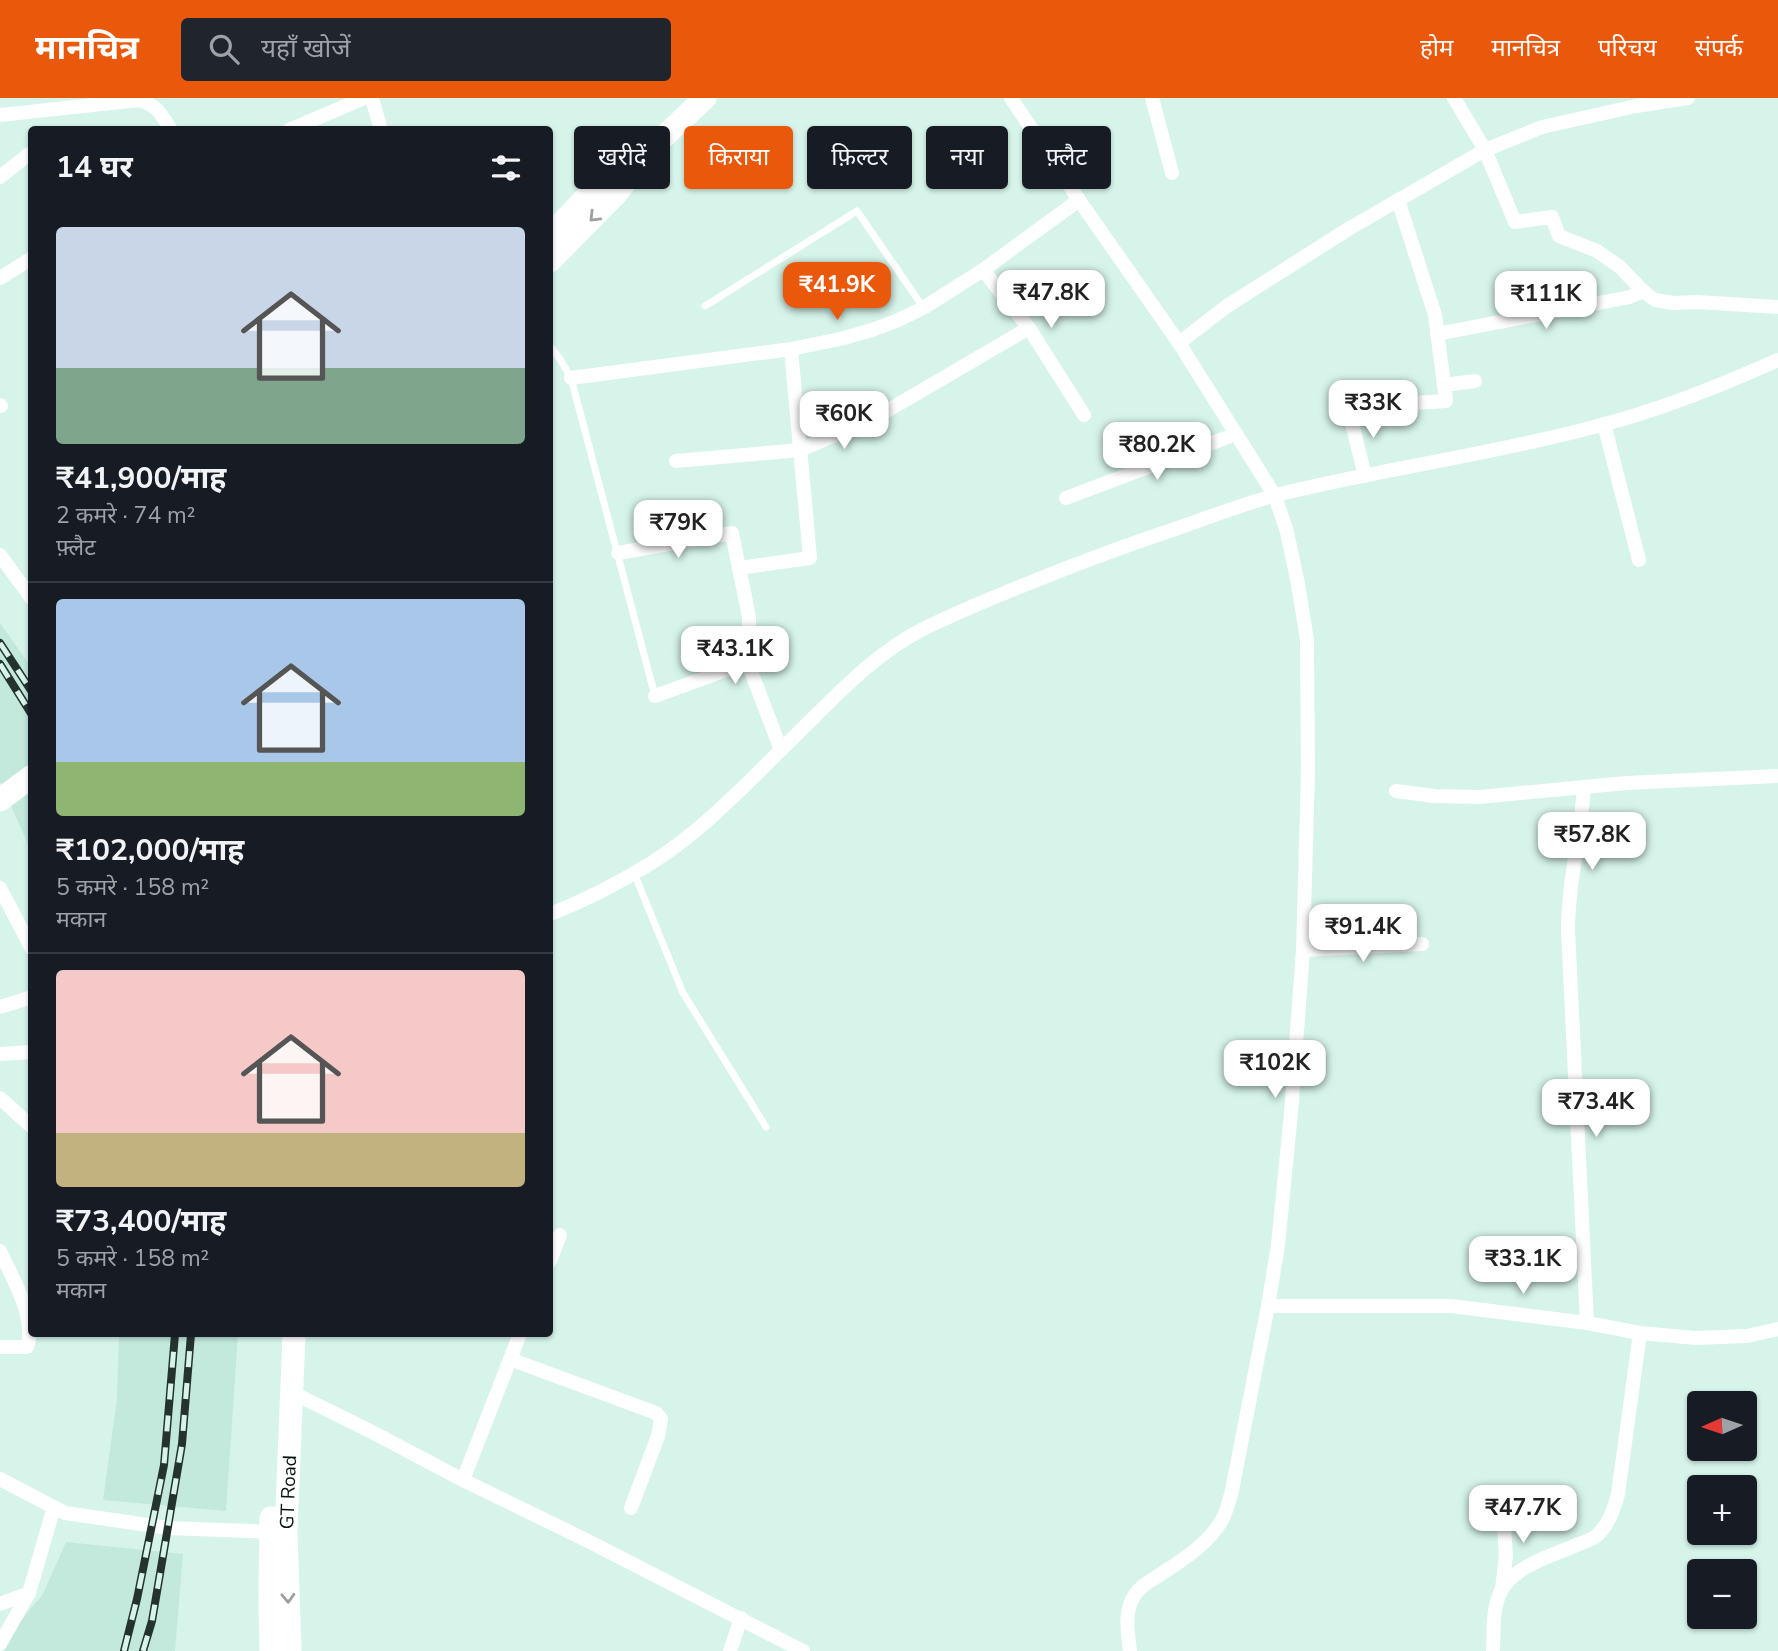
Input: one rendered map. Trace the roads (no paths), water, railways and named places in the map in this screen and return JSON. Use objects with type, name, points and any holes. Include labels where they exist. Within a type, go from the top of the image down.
[{"type":"highway","points":[[670,131],[705,98]]},
{"type":"highway","points":[[553,232],[594,189]]},
{"type":"highway","points":[[553,258],[620,189]]},
{"type":"highway","points":[[0,800],[28,779]]},
{"type":"highway","name":"GT Road","points":[[279,1337],[278,1532],[290,1651]]},
{"type":"highway","name":"GT Road","points":[[271,1651],[294,1337]]},
{"type":"street","points":[[298,126],[364,98]]},
{"type":"street","points":[[372,98],[380,126]]},
{"type":"street","points":[[1011,98],[1179,343],[1275,496],[1287,532],[1307,640],[1308,773],[1303,950],[1290,1126],[1278,1245],[1268,1306],[1231,1495],[1222,1519],[1210,1537],[1141,1587],[1132,1598],[1128,1612],[1130,1651]]},
{"type":"street","points":[[1152,98],[1172,173]]},
{"type":"street","points":[[1454,98],[1485,150],[1515,222],[1552,217],[1559,236],[1597,251],[1620,267],[1655,300],[1778,307]]},
{"type":"street","points":[[1179,343],[1227,306],[1350,228],[1485,150],[1542,127],[1635,102],[1688,98]]},
{"type":"street","points":[[0,115],[139,100],[158,109],[169,126]]},
{"type":"street","points":[[0,177],[28,155]]},
{"type":"street","points":[[571,378],[791,349],[872,330],[923,308],[983,270],[1079,200]]},
{"type":"street","points":[[1364,476],[1348,407],[1446,401],[1435,315],[1398,200]]},
{"type":"street","points":[[0,278],[28,260]]},
{"type":"street","points":[[983,270],[1029,328],[1084,415]]},
{"type":"street","points":[[1437,334],[1630,297],[1643,291]]},
{"type":"street","points":[[676,461],[800,450],[873,419],[1029,328]]},
{"type":"street","points":[[739,568],[810,558],[791,349]]},
{"type":"street","points":[[553,913],[634,873],[672,849],[701,825],[878,658],[925,628],[1121,547],[1275,496],[1604,425],[1690,396],[1778,360]]},
{"type":"street","points":[[1444,385],[1475,380]]},
{"type":"street","points":[[1604,425],[1639,560]]},
{"type":"street","points":[[1066,498],[1236,434]]},
{"type":"street","points":[[618,552],[732,533],[749,617],[749,666],[781,750]]},
{"type":"street","points":[[0,555],[28,594]]},
{"type":"street","points":[[655,696],[743,664],[749,666]]},
{"type":"street","points":[[1396,791],[1434,796],[1479,797],[1626,783],[1778,776]]},
{"type":"street","points":[[1584,787],[1568,930],[1587,1323]]},
{"type":"street","points":[[0,888],[28,941]]},
{"type":"street","points":[[1303,950],[1422,944]]},
{"type":"street","points":[[0,1007],[28,998]]},
{"type":"street","points":[[0,1054],[28,1052]]},
{"type":"street","points":[[0,1098],[28,1123]]},
{"type":"street","points":[[553,1253],[560,1235]]},
{"type":"street","points":[[0,1251],[22,1300],[28,1322]]},
{"type":"street","points":[[1268,1306],[1451,1306],[1587,1323],[1640,1333],[1696,1338],[1747,1336],[1778,1329]]},
{"type":"street","points":[[1493,1651],[1496,1603],[1513,1576],[1595,1537],[1614,1511],[1640,1333]]},
{"type":"street","points":[[0,1347],[27,1347],[29,1337]]},
{"type":"street","points":[[463,1480],[519,1337]]},
{"type":"street","points":[[510,1359],[656,1413],[661,1419],[631,1508]]},
{"type":"street","points":[[290,1392],[803,1651]]},
{"type":"street","points":[[0,1479],[65,1513],[152,1527],[278,1532]]},
{"type":"street","points":[[1502,1498],[1506,1556],[1502,1590]]},
{"type":"street","points":[[0,1644],[29,1593],[54,1507]]},
{"type":"street","points":[[0,1604],[29,1593]]},
{"type":"street","points":[[730,1651],[741,1618]]},
{"type":"lane","points":[[705,306],[857,211],[923,308]]},
{"type":"lane","points":[[553,350],[571,378],[655,696]]},
{"type":"lane","points":[[634,873],[683,993],[766,1127]]},
{"type":"railway","points":[[0,643],[28,686]]},
{"type":"railway","points":[[0,664],[28,709]]},
{"type":"railway","points":[[124,1651],[164,1465],[175,1337]]},
{"type":"railway","points":[[143,1651],[152,1621],[182,1444],[191,1337]]}]
